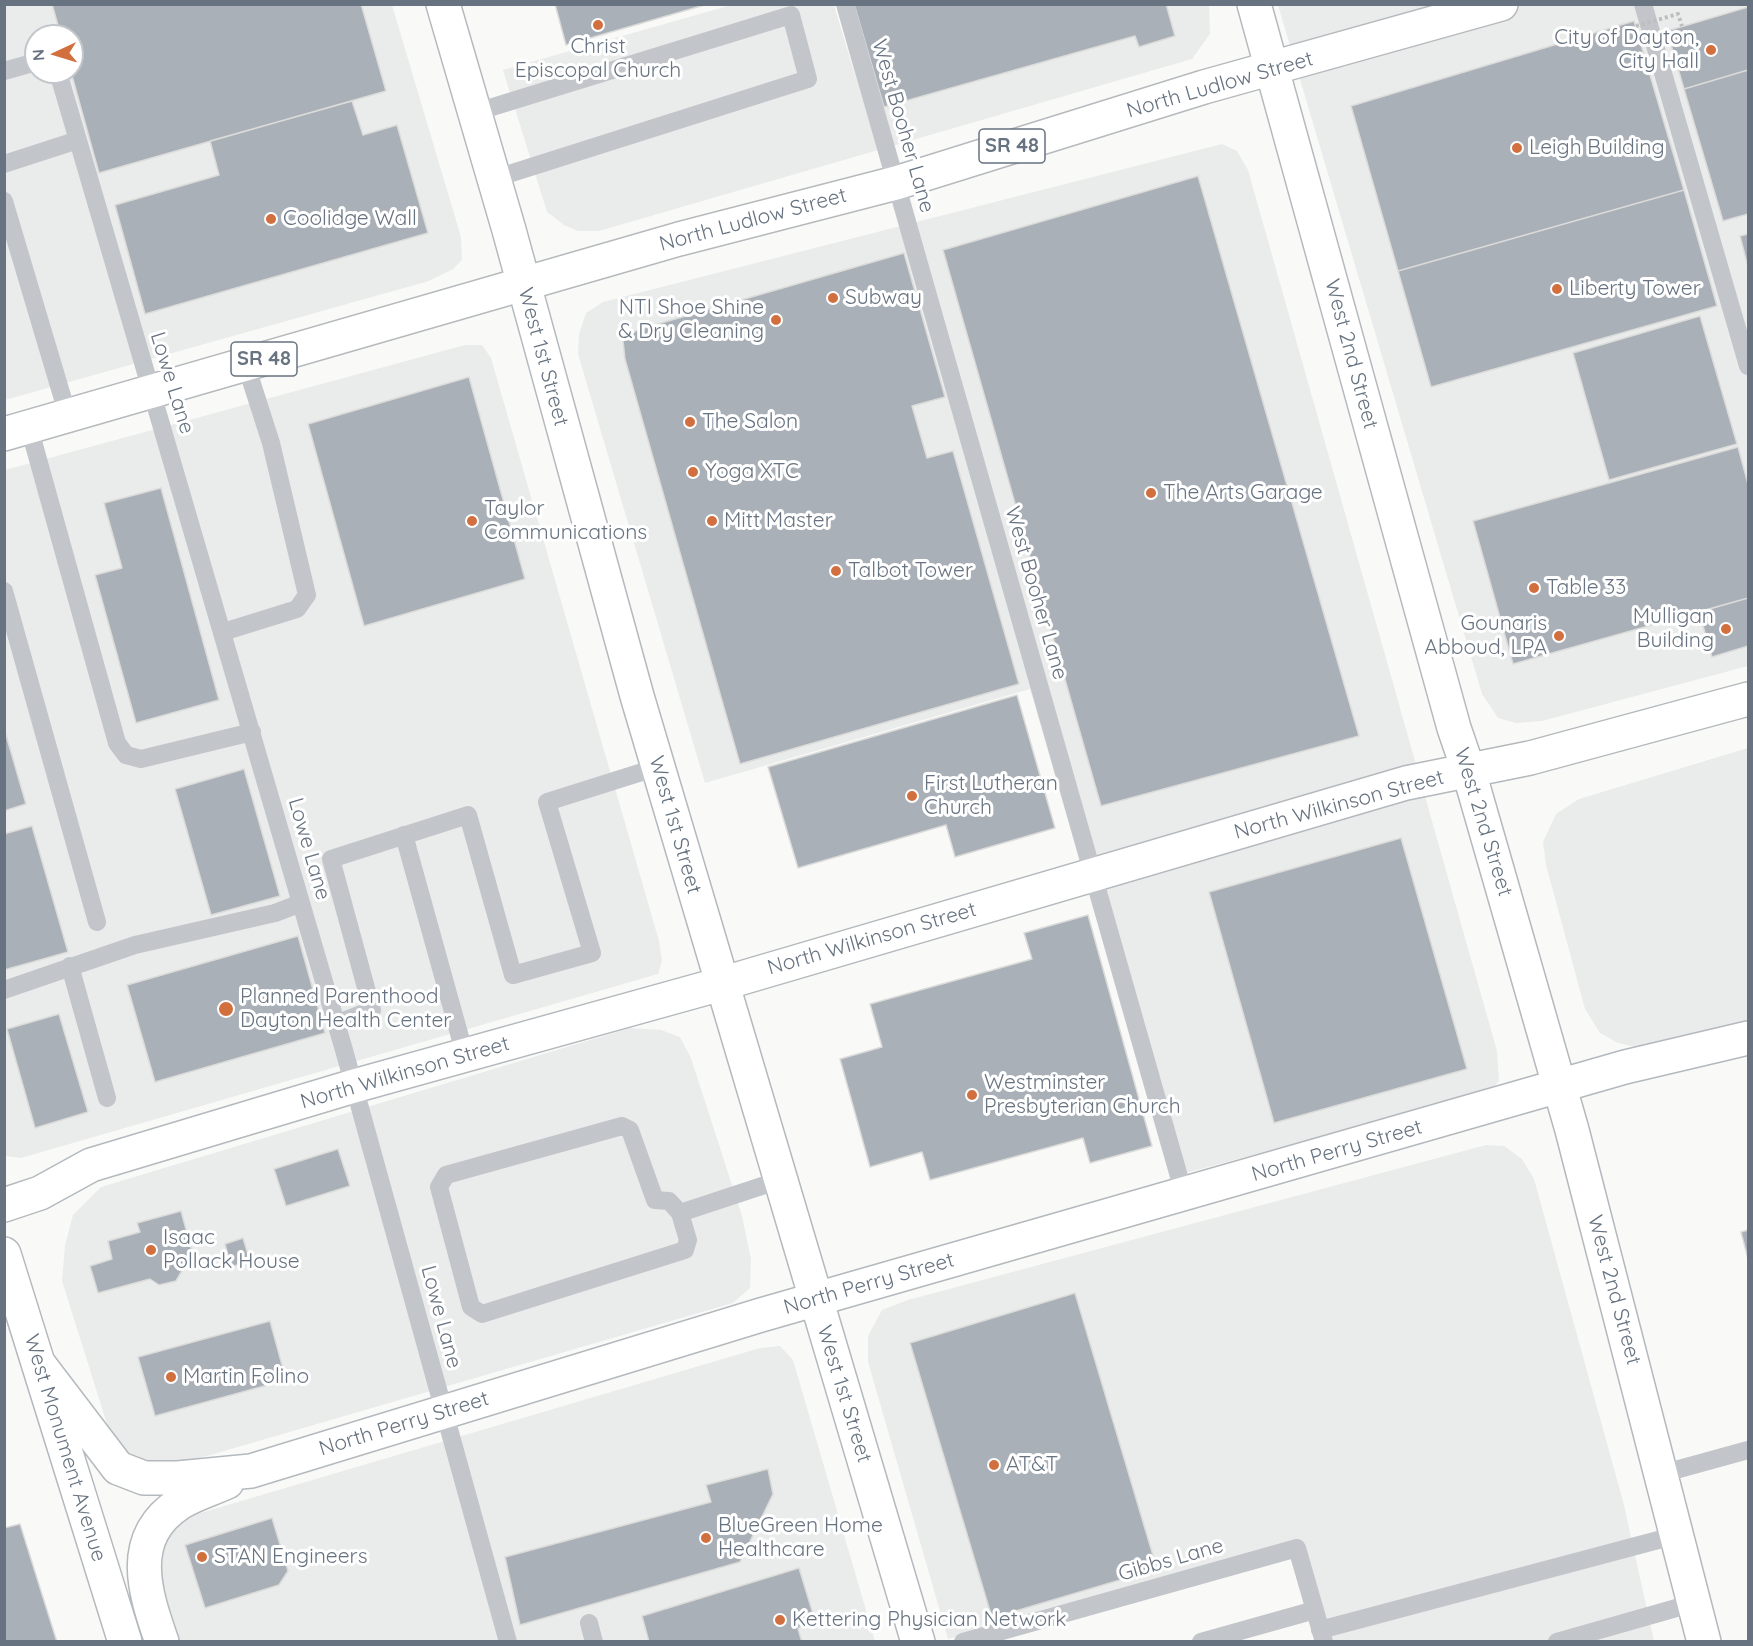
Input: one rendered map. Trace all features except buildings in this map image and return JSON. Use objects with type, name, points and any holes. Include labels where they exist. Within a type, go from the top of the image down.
[{"type":"main road","name":"West 1st Street","points":[[443,4],[658,768],[918,1641]]},
{"type":"main road","name":"West 2nd Street","points":[[1254,4],[1454,728],[1469,772],[1561,1088],[1704,1641]]},
{"type":"main road","name":"North Ludlow Street","points":[[17,431],[523,284],[896,183],[1204,87],[1501,4]]},
{"type":"main road","name":"North Wilkinson Street","points":[[4,1205],[39,1193],[91,1165],[354,1086],[721,984],[1406,783],[1469,772],[1749,699]]},
{"type":"main road","name":"North Perry Street","points":[[38,1363],[118,1468],[144,1478],[178,1478],[250,1471],[816,1299],[1561,1088],[1624,1067],[1749,1038]]},
{"type":"main road","name":"West Monument Avenue","points":[[4,1254],[125,1641]]},
{"type":"main road","points":[[162,1641],[145,1591],[144,1563],[150,1537],[165,1515],[181,1503],[250,1471]]},
{"type":"lane","name":"West Booher Lane","points":[[845,4],[1184,1194]]},
{"type":"lane","points":[[1643,4],[1749,366]]},
{"type":"lane","points":[[473,113],[791,15],[808,79],[494,179]]},
{"type":"lane","points":[[4,71],[24,65]]},
{"type":"lane","name":"Lowe Lane","points":[[62,84],[354,1086],[508,1641]]},
{"type":"lane","points":[[4,164],[78,140]]},
{"type":"lane","points":[[4,201],[68,416]]},
{"type":"lane","points":[[223,632],[297,609],[307,595],[271,443],[246,364]]},
{"type":"lane","points":[[17,431],[117,743],[126,755],[141,759],[252,732]]},
{"type":"lane","points":[[4,591],[97,922]]},
{"type":"lane","points":[[336,1024],[372,1010],[331,859],[468,815],[513,975],[591,953],[547,802],[658,768]]},
{"type":"lane","points":[[404,835],[465,1055]]},
{"type":"lane","points":[[4,990],[135,945],[275,913],[301,903]]},
{"type":"lane","points":[[70,966],[107,1098]]},
{"type":"lane","points":[[622,1126],[630,1130],[655,1200],[669,1201],[680,1213],[688,1240],[685,1250],[482,1314],[471,1307],[439,1187],[446,1175],[622,1126]]},
{"type":"lane","points":[[680,1213],[780,1180]]},
{"type":"lane","points":[[1661,1474],[1749,1450]]},
{"type":"lane","points":[[1322,1636],[1677,1535]]},
{"type":"lane","name":"Gibbs Lane","points":[[963,1641],[1297,1548],[1322,1636]]},
{"type":"lane","points":[[1557,1641],[1694,1604]]},
{"type":"lane","points":[[1201,1641],[1315,1610]]},
{"type":"lane","points":[[589,1623],[594,1641]]},
{"type":"path","points":[[1636,26],[1678,14],[1682,26]]},
{"type":"shaded area","points":[[1209,4],[1210,34],[1192,59],[599,231],[578,231],[564,225],[547,212],[503,70],[731,5],[834,5],[857,82],[836,5]]},
{"type":"shaded area","points":[[5,5],[392,5],[461,237],[462,260],[453,269],[429,281],[5,400]]},
{"type":"shaded area","points":[[1278,5],[1748,5],[1748,666],[1542,721],[1516,723],[1498,718],[1482,694]]},
{"type":"shaded area","points":[[1222,144],[1237,151],[1248,170],[1497,1051],[1499,1081],[1490,1091],[1171,1177],[1030,689],[705,783],[578,354],[579,334],[586,313],[603,302]]},
{"type":"shaded area","points":[[465,345],[482,345],[491,358],[659,941],[662,961],[658,974],[21,1158],[5,1156],[5,470]]},
{"type":"shaded area","points":[[1748,748],[1748,1023],[1640,1048],[1618,1043],[1600,1033],[1585,1009],[1546,865],[1543,842],[1556,814],[1579,799]]},
{"type":"shaded area","points":[[630,1028],[661,1030],[680,1037],[691,1058],[742,1216],[751,1259],[750,1288],[733,1303],[207,1456],[157,1468],[129,1461],[112,1440],[62,1281],[65,1245],[73,1215],[101,1187]]},
{"type":"shaded area","points":[[1486,1145],[1504,1146],[1522,1159],[1534,1179],[1624,1505],[1654,1641],[1315,1641],[1288,1549],[948,1639],[868,1362],[868,1336],[882,1310],[908,1300]]},
{"type":"shaded area","points":[[780,1346],[793,1360],[875,1641],[176,1641],[157,1589],[160,1538],[187,1517],[760,1348]]},
{"type":"place","name":"Christ Episcopal Church","points":[[598,25]]},
{"type":"place","name":"City of Dayton, City Hall","points":[[1711,50]]},
{"type":"place","name":"Leigh Building","points":[[1517,148]]},
{"type":"place","name":"Coolidge Wall","points":[[271,219]]},
{"type":"place","name":"Liberty Tower","points":[[1557,289]]},
{"type":"place","name":"Subway","points":[[833,298]]},
{"type":"place","name":"NTI Shoe Shine & Dry Cleaning","points":[[776,320]]},
{"type":"place","name":"The Salon","points":[[690,422]]},
{"type":"place","name":"Yoga XTC","points":[[693,472]]},
{"type":"place","name":"The Arts Garage","points":[[1151,493]]},
{"type":"place","name":"Taylor Communications","points":[[472,521]]},
{"type":"place","name":"Mitt Master","points":[[712,521]]},
{"type":"place","name":"Talbot Tower","points":[[836,571]]},
{"type":"place","name":"Table 33","points":[[1534,588]]},
{"type":"place","name":"Mulligan Building","points":[[1726,629]]},
{"type":"place","name":"Gounaris Abboud, LPA","points":[[1559,636]]},
{"type":"place","name":"First Lutheran Church","points":[[912,796]]},
{"type":"place","name":"Planned Parenthood Dayton Health Center","points":[[226,1009]]},
{"type":"place","name":"Westminster Presbyterian Church","points":[[972,1095]]},
{"type":"place","name":"Isaac Pollack House","points":[[151,1250]]},
{"type":"place","name":"Martin Folino","points":[[171,1377]]},
{"type":"place","name":"AT&T","points":[[994,1465]]},
{"type":"place","name":"BlueGreen Home Healthcare","points":[[706,1538]]},
{"type":"place","name":"STAN Engineers","points":[[202,1557]]},
{"type":"place","name":"Kettering Physician Network","points":[[780,1620]]}]
